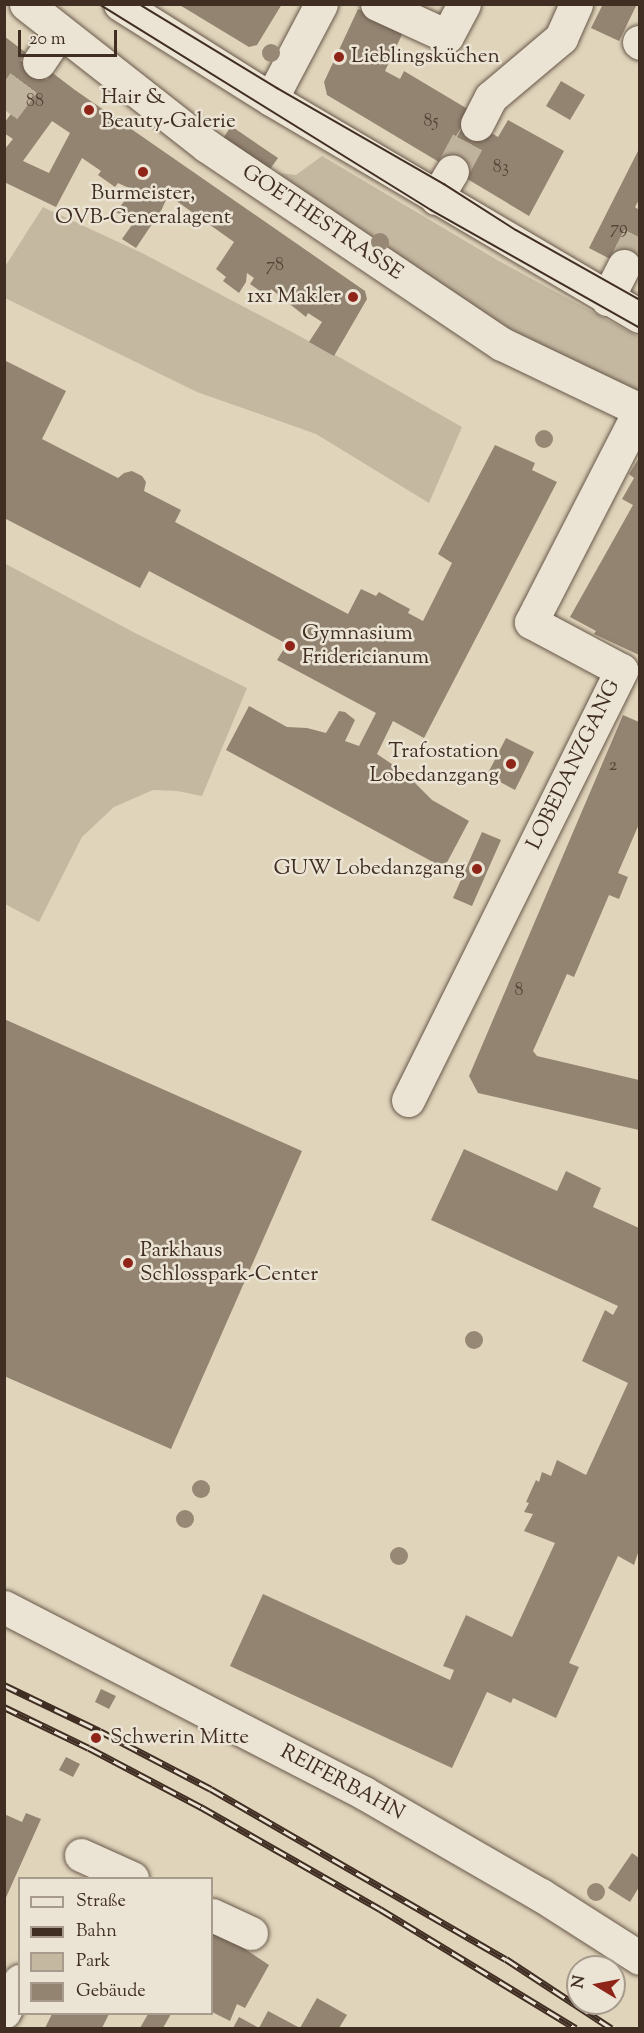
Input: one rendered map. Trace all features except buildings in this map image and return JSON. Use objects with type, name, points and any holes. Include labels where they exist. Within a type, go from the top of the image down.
[{"type":"street","name":"GOETHESTRASSE","points":[[26,4],[207,146],[502,344],[639,410]]},
{"type":"street","points":[[120,4],[271,99],[444,184],[608,299],[639,316]]},
{"type":"street","points":[[271,99],[321,4]]},
{"type":"street","points":[[377,4],[447,36],[464,4]]},
{"type":"street","points":[[477,124],[491,97],[561,38],[576,4]]},
{"type":"street","points":[[39,62],[60,31]]},
{"type":"street","points":[[608,299],[624,266]]},
{"type":"street","name":"LOBEDANZGANG","points":[[408,1100],[621,670],[531,622],[639,410]]},
{"type":"street","name":"REIFERBAHN","points":[[4,1607],[364,1793],[542,1895],[639,1958]]},
{"type":"street","points":[[78,1861],[129,1877]]},
{"type":"street","points":[[213,1915],[251,1934]]},
{"type":"street","points":[[4,2012],[18,1985]]},
{"type":"green space","points":[[322,156],[499,261],[639,337],[639,410],[502,344],[268,172],[296,175]]},
{"type":"green space","points":[[43,207],[144,254],[339,357],[462,427],[429,503],[316,434],[197,392],[5,298],[4,268]]},
{"type":"green space","points":[[4,563],[137,634],[247,688],[202,796],[177,791],[153,790],[114,807],[82,837],[39,922],[5,904]]},
{"type":"tunnel","points":[[4,109],[39,62]]},
{"type":"tunnel","points":[[452,171],[477,124]]},
{"type":"tunnel","points":[[624,266],[640,234]]},
{"type":"tram line","points":[[99,4],[431,210],[640,328]]},
{"type":"tram line","points":[[139,4],[277,88],[444,184],[516,230],[640,300]]},
{"type":"railway","points":[[4,1685],[100,1731],[211,1789],[506,1959],[611,2028]]},
{"type":"railway","points":[[4,1707],[89,1748],[201,1807],[380,1909],[576,2028]]},
{"type":"place","name":"Lieblingsküchen","points":[[339,57]]},
{"type":"place","name":"Hair & Beauty-Galerie","points":[[89,110]]},
{"type":"place","name":"Burmeister, OVB-Generalagent","points":[[143,172]]},
{"type":"place","name":"1x1 Makler","points":[[353,297]]},
{"type":"place","name":"Gymnasium Fridericianum","points":[[290,646]]},
{"type":"place","name":"Trafostation Lobedanzgang","points":[[511,764]]},
{"type":"place","name":"GUW Lobedanzgang","points":[[477,869]]},
{"type":"place","name":"Parkhaus Schlosspark-Center","points":[[128,1263]]},
{"type":"place","name":"Schwerin Mitte","points":[[96,1738]]}]
